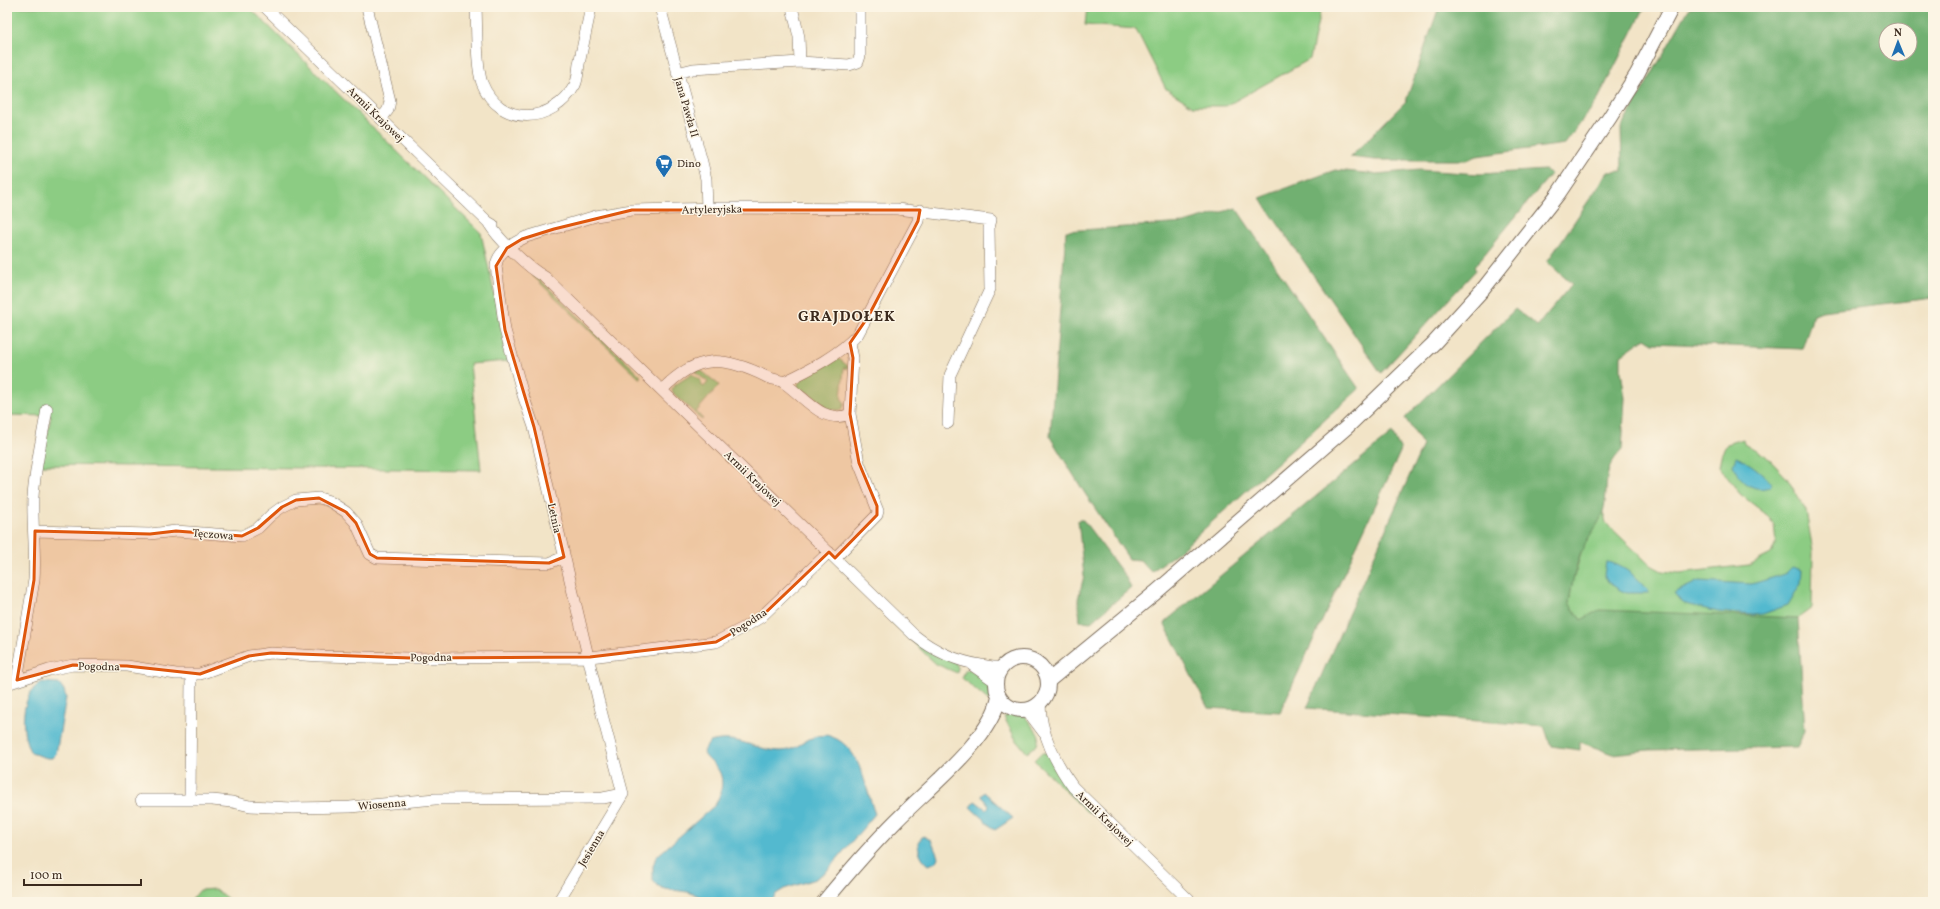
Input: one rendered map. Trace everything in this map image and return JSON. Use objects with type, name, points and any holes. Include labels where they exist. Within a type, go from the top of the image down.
[{"type":"main road","points":[[1048,681],[1150,598],[1341,432],[1400,378],[1434,343],[1484,288],[1558,194],[1614,111],[1643,62],[1672,7]]},
{"type":"main road","points":[[824,902],[874,843],[953,765],[988,725],[1008,710],[1040,703],[1046,693],[1048,681],[1041,666],[1030,659],[1021,658],[1013,660],[1002,667],[996,682],[1000,697],[988,725]]},
{"type":"main road","points":[[1041,666],[1055,664],[1075,658]]},
{"type":"main road","points":[[1000,697],[1018,709]]},
{"type":"street","name":"Armii Krajowej","points":[[265,7],[488,222],[493,232],[512,245],[540,268],[545,278],[923,642],[945,655],[970,664],[992,668],[1002,667]]},
{"type":"street","points":[[367,7],[390,101],[388,110],[381,118]]},
{"type":"street","points":[[476,7],[482,83],[487,92],[502,109],[516,114],[531,116],[548,111],[559,104],[576,83],[591,7]]},
{"type":"street","name":"Jana Pawła II","points":[[660,7],[706,179],[707,209]]},
{"type":"street","points":[[792,7],[799,37],[800,62]]},
{"type":"street","points":[[677,73],[692,69],[800,62],[849,65],[858,62],[860,56],[860,7]]},
{"type":"street","name":"Artyleryjska","points":[[512,245],[526,237],[596,216],[632,210],[808,208],[920,210],[991,220],[989,228],[990,289],[950,375],[948,423]]},
{"type":"street","points":[[784,382],[850,343],[858,334],[918,221],[920,210]]},
{"type":"street","name":"Letnia","points":[[512,245],[496,262],[505,330],[534,428],[564,557],[590,657],[599,703],[623,794]]},
{"type":"street","points":[[832,555],[877,515],[878,511],[859,463],[850,414],[853,358],[850,343]]},
{"type":"street","points":[[662,390],[669,382],[690,368],[716,361],[737,364],[771,379],[784,382],[807,404],[824,412],[842,417],[850,414]]},
{"type":"street","points":[[12,682],[34,580],[35,531],[33,504],[36,466],[47,409]]},
{"type":"street","name":"Tęczowa","points":[[35,531],[142,534],[176,531],[242,536],[258,528],[271,515],[282,507],[296,500],[319,498],[329,501],[346,512],[356,523],[370,554],[377,558],[549,563],[564,557]]},
{"type":"street","name":"Pogodna","points":[[12,682],[73,665],[127,666],[176,674],[200,674],[249,656],[271,653],[320,656],[410,658],[590,657],[716,642],[761,617],[832,555]]},
{"type":"street","name":"Armii Krajowej","points":[[970,664],[996,682]]},
{"type":"street","points":[[190,800],[191,674]]},
{"type":"street","name":"Armii Krajowej","points":[[1040,703],[1045,734]]},
{"type":"street","name":"Armii Krajowej","points":[[1018,709],[1029,713],[1045,734],[1061,768],[1073,787],[1191,902]]},
{"type":"street","name":"Wiosenna","points":[[141,800],[232,802],[265,807],[340,807],[435,800],[603,798],[623,794]]},
{"type":"street","name":"Jesienna","points":[[558,902],[623,794]]},
{"type":"highlighted area","points":[[632,210],[920,210],[918,221],[868,317],[850,343],[853,358],[850,414],[859,463],[877,506],[877,515],[835,558],[829,552],[761,617],[716,642],[590,657],[410,658],[271,653],[249,656],[200,674],[127,666],[73,665],[17,680],[34,580],[35,531],[150,534],[176,531],[242,536],[258,528],[282,507],[296,500],[319,498],[346,512],[356,523],[370,554],[377,558],[549,563],[564,557],[534,427],[505,330],[496,266],[507,248],[522,239],[554,229]]},
{"type":"green space","points":[[7,7],[249,7],[481,233],[509,361],[470,364],[481,470],[41,465],[51,416],[7,415]]},
{"type":"green space","points":[[1087,7],[1321,7],[1310,59],[1226,106],[1193,106],[1166,89],[1136,29],[1085,25]]},
{"type":"green space","points":[[1439,7],[1645,7],[1597,101],[1565,144],[1477,156],[1467,160],[1375,160],[1350,157],[1406,101]]},
{"type":"green space","points":[[1690,7],[1933,7],[1933,298],[1822,311],[1812,315],[1802,349],[1653,343],[1645,338],[1621,355],[1621,371],[1625,398],[1622,450],[1615,458],[1608,472],[1603,512],[1582,551],[1577,566],[1569,603],[1581,620],[1599,610],[1798,618],[1805,731],[1797,747],[1649,750],[1613,754],[1580,742],[1580,750],[1551,746],[1544,726],[1307,708],[1423,445],[1405,418],[1515,309],[1537,326],[1572,284],[1547,262],[1608,172],[1622,171],[1621,128]]},
{"type":"green space","points":[[1335,170],[1376,174],[1419,170],[1480,174],[1545,170],[1551,174],[1474,267],[1476,270],[1381,373],[1260,198]]},
{"type":"green space","points":[[1236,208],[1359,389],[1182,549],[1151,572],[1140,560],[1129,559],[1084,492],[1050,437],[1066,231],[1184,223]]},
{"type":"green space","points":[[532,272],[640,375],[640,379],[533,276]]},
{"type":"green space","points":[[835,358],[837,360],[839,359],[849,367],[847,369],[844,367],[841,398],[845,403],[842,410],[831,410],[830,412],[820,407],[825,405],[807,392],[803,394],[797,389],[799,382],[802,381],[801,378]]},
{"type":"green space","points":[[699,369],[719,385],[696,412],[703,419],[702,420],[673,393],[672,389],[675,385],[692,374],[702,382],[700,384],[704,387],[708,382],[695,372]]},
{"type":"green space","points":[[1392,433],[1401,450],[1280,712],[1208,708],[1165,625],[1166,621]]},
{"type":"green space","points":[[1743,439],[1744,443],[1766,456],[1787,478],[1806,511],[1813,551],[1812,608],[1798,618],[1581,620],[1569,603],[1572,583],[1584,544],[1603,513],[1606,523],[1649,564],[1662,571],[1679,573],[1749,565],[1771,554],[1776,542],[1774,525],[1767,515],[1740,494],[1719,466],[1722,453],[1727,444]]},
{"type":"green space","points":[[1078,520],[1083,520],[1125,576],[1131,588],[1091,622],[1080,621],[1078,599],[1084,576]]},
{"type":"green space","points":[[893,619],[956,663],[958,668],[957,673],[936,664],[891,621]]},
{"type":"green space","points":[[969,669],[992,685],[995,695],[994,705],[962,678],[965,671]]},
{"type":"green space","points":[[1012,713],[1024,715],[1039,735],[1037,745],[1027,753],[1015,738],[1004,717]]},
{"type":"green space","points":[[1041,753],[1047,753],[1090,809],[1088,813],[1034,760]]},
{"type":"green space","points":[[215,889],[228,899],[229,902],[190,902],[200,890]]},
{"type":"water","points":[[1736,457],[1759,471],[1771,483],[1770,487],[1757,488],[1747,484],[1739,476],[1733,465]]},
{"type":"water","points":[[1606,562],[1618,565],[1637,578],[1649,593],[1627,593],[1609,583],[1604,575]]},
{"type":"water","points":[[1792,567],[1802,570],[1801,583],[1788,605],[1763,614],[1752,615],[1718,612],[1682,603],[1674,593],[1699,581],[1752,584],[1785,574]]},
{"type":"water","points":[[42,682],[59,683],[64,690],[66,698],[56,754],[52,758],[31,753],[25,736],[24,715],[29,695],[34,688]]},
{"type":"water","points":[[826,735],[838,740],[847,747],[854,756],[864,778],[875,814],[827,871],[815,879],[784,889],[776,894],[771,902],[717,902],[688,892],[665,889],[658,886],[653,881],[653,866],[656,857],[715,805],[721,790],[722,780],[718,770],[703,751],[710,742],[729,740],[770,750],[785,751],[794,748],[815,736]]},
{"type":"water","points":[[984,792],[1013,818],[995,830],[970,807],[975,801],[986,809],[989,806],[981,796]]},
{"type":"water","points":[[923,836],[931,840],[938,857],[936,862],[929,865],[920,855],[918,842]]},
{"type":"place","name":"Dino","points":[[664,178]]},
{"type":"district","name":"GRAJDOŁEK","points":[[847,316]]}]
